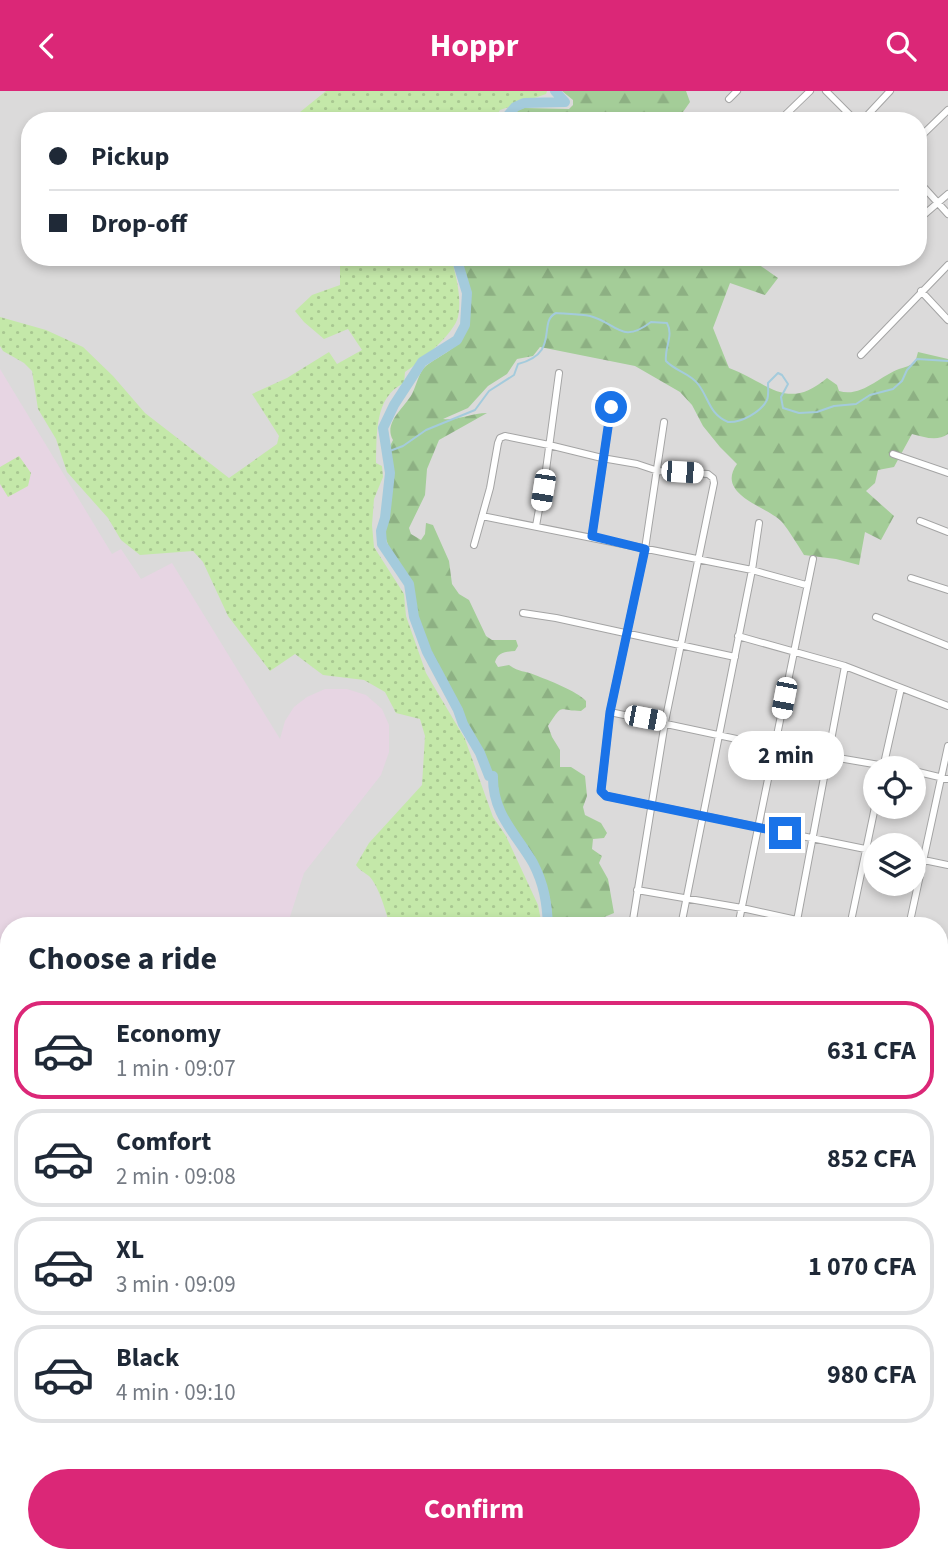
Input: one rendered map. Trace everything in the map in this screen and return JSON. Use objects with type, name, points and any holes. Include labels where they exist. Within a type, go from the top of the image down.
[{"type":"street","points":[[729,99],[737,91]]},
{"type":"street","points":[[788,112],[810,91]]},
{"type":"street","points":[[826,91],[847,112]]},
{"type":"street","points":[[870,112],[890,91]]},
{"type":"street","points":[[927,130],[948,110]]},
{"type":"street","points":[[927,191],[948,214]]},
{"type":"street","points":[[927,213],[948,194]]},
{"type":"street","points":[[861,355],[948,265]]},
{"type":"street","points":[[921,291],[948,320]]},
{"type":"street","points":[[536,526],[559,373]]},
{"type":"street","points":[[592,536],[611,407]]},
{"type":"street","points":[[664,422],[645,549],[610,712],[601,791],[606,796],[863,848]]},
{"type":"street","points":[[474,545],[500,438],[505,436],[637,464],[657,471],[708,474],[713,478],[714,484],[650,804],[633,917]]},
{"type":"street","points":[[893,453],[948,473]]},
{"type":"street","points":[[482,516],[752,570],[806,585]]},
{"type":"street","points":[[920,521],[948,532]]},
{"type":"street","points":[[683,917],[759,523]]},
{"type":"street","points":[[740,917],[813,559]]},
{"type":"street","points":[[911,578],[948,590]]},
{"type":"street","points":[[523,613],[735,657]]},
{"type":"street","points":[[876,617],[948,646]]},
{"type":"street","points":[[738,636],[845,666],[948,706]]},
{"type":"street","points":[[798,917],[845,666]]},
{"type":"street","points":[[886,756],[901,688]]},
{"type":"street","points":[[610,712],[863,763]]},
{"type":"street","points":[[926,857],[944,778],[948,746]]},
{"type":"street","points":[[926,774],[944,778]]},
{"type":"street","points":[[926,861],[948,865]]},
{"type":"street","points":[[852,917],[863,867]]},
{"type":"street","points":[[637,890],[742,908],[775,917]]},
{"type":"street","points":[[911,917],[916,896]]},
{"type":"shaded area","points":[[0,91],[948,91],[948,917],[0,917]]},
{"type":"shaded area","points":[[0,369],[112,554],[121,549],[141,579],[172,563],[280,739],[285,721],[294,707],[307,697],[325,689],[347,689],[366,695],[382,709],[389,725],[389,752],[381,775],[304,873],[290,917],[0,917]]},
{"type":"green space","points":[[326,91],[547,91],[546,94],[499,112],[300,112]]},
{"type":"green space","points":[[562,91],[686,91],[690,102],[683,112],[516,112],[524,108],[569,109],[573,100]]},
{"type":"green space","points":[[340,266],[453,266],[459,294],[455,324],[435,347],[405,372],[404,383],[394,389],[382,407],[376,463],[382,466],[383,477],[374,499],[374,547],[404,594],[406,616],[426,673],[465,739],[493,817],[506,836],[538,905],[540,917],[387,917],[376,886],[356,865],[369,843],[422,785],[425,736],[420,719],[396,713],[385,692],[364,680],[323,675],[295,654],[270,671],[228,616],[203,562],[193,551],[140,555],[121,540],[108,518],[67,472],[56,439],[38,409],[32,371],[0,346],[0,317],[46,330],[83,347],[145,413],[229,478],[277,444],[279,436],[252,394],[287,378],[329,352],[337,364],[362,350],[348,329],[324,339],[295,311],[312,295],[340,285]]},
{"type":"green space","points":[[761,266],[778,278],[765,295],[730,283],[713,328],[729,368],[767,387],[789,394],[813,388],[827,378],[837,385],[839,391],[863,389],[892,372],[915,363],[918,352],[948,359],[948,434],[935,438],[912,434],[894,467],[878,470],[875,483],[866,491],[894,516],[881,540],[865,532],[859,565],[804,555],[782,522],[738,492],[732,475],[737,464],[703,426],[692,405],[680,392],[635,366],[540,347],[533,356],[517,359],[507,374],[488,386],[468,408],[443,419],[487,413],[439,440],[427,469],[425,495],[409,528],[411,534],[421,540],[425,534],[426,523],[433,525],[449,561],[452,584],[459,594],[469,600],[486,636],[492,640],[516,640],[518,646],[515,651],[502,653],[496,659],[498,667],[509,665],[531,673],[586,701],[586,707],[581,711],[562,709],[548,726],[560,750],[560,767],[571,767],[585,776],[585,815],[601,823],[607,833],[604,838],[593,839],[592,849],[602,856],[599,863],[608,879],[614,913],[604,917],[552,917],[550,899],[542,874],[506,818],[497,776],[489,769],[461,708],[435,661],[418,618],[413,585],[390,550],[386,539],[393,478],[391,428],[412,394],[423,369],[454,347],[464,333],[469,317],[463,267]]},
{"type":"green space","points":[[19,456],[31,473],[28,486],[8,497],[0,484],[0,467]]},
{"type":"waterway","points":[[511,112],[524,103],[565,102],[555,91]]},
{"type":"waterway","points":[[459,266],[467,293],[465,325],[457,340],[422,362],[394,405],[383,428],[390,473],[381,531],[382,544],[409,584],[414,617],[427,652],[480,753],[489,776],[493,776],[496,801],[506,823],[537,871],[547,917]]},
{"type":"waterway","points":[[387,452],[403,446],[426,430],[475,410],[489,391],[514,375],[518,364],[539,353],[544,345],[548,323],[556,313],[590,316],[626,332],[641,329],[651,322],[667,323],[670,333],[666,361],[695,380],[713,410],[728,422],[744,419],[760,409],[768,398],[768,383],[778,373],[788,384],[781,397],[783,408],[799,413],[817,412],[834,406],[856,404],[870,395],[893,389],[917,359],[948,361]]},
{"type":"route","points":[[611,407],[592,536],[645,549],[610,712],[601,791],[606,796],[785,833]]}]
